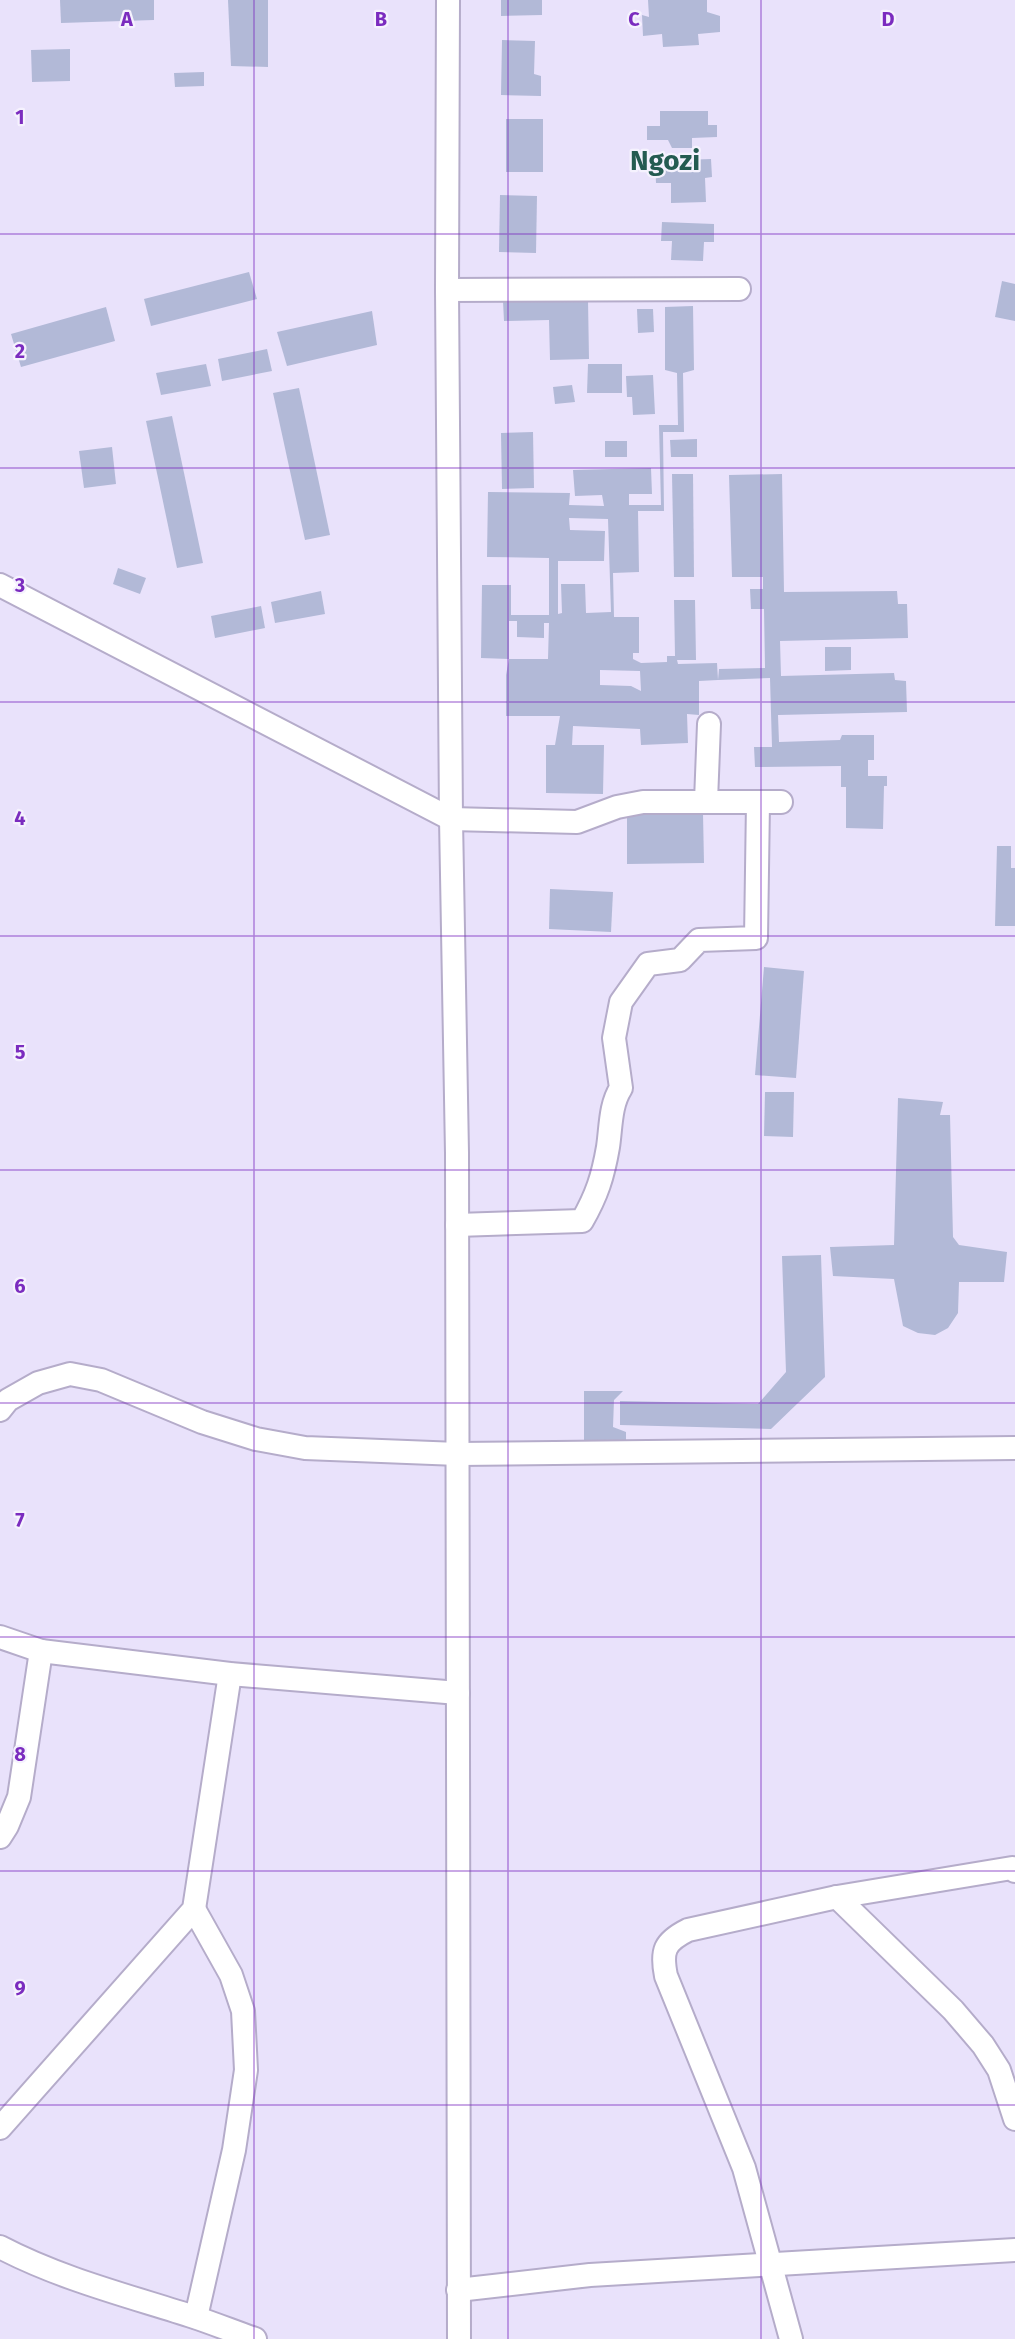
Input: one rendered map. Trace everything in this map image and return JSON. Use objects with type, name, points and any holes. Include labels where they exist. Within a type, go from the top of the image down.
[{"type":"street","points":[[448,0],[447,290],[457,1225],[459,2339]]},
{"type":"street","points":[[447,290],[739,289]]},
{"type":"street","points":[[0,585],[451,819],[577,822],[609,809],[643,802],[781,802]]},
{"type":"street","points":[[706,801],[709,724]]},
{"type":"street","points":[[457,1225],[582,1221],[597,1195],[608,1148],[614,1098],[621,1088],[614,1038],[621,1002],[648,964],[680,960],[699,940],[756,938],[758,802]]},
{"type":"street","points":[[0,1410],[8,1400],[38,1383],[70,1374],[101,1380],[202,1422],[256,1439],[305,1448],[458,1455],[1015,1448]]},
{"type":"street","points":[[0,1637],[40,1651],[230,1674],[458,1693]]},
{"type":"street","points":[[0,1837],[19,1797],[40,1651]]},
{"type":"street","points":[[0,2128],[194,1909],[230,1674]]},
{"type":"street","points":[[791,2339],[744,2168],[666,1976],[663,1961],[665,1947],[673,1937],[688,1930],[837,1897],[1012,1868],[1015,1871]]},
{"type":"street","points":[[837,1897],[953,2010],[983,2045],[999,2070],[1015,2119]]},
{"type":"street","points":[[194,1909],[231,1975],[243,2011],[246,2070],[234,2150],[196,2318]]},
{"type":"street","points":[[0,2247],[22,2259],[103,2289],[255,2339]]},
{"type":"street","points":[[458,2290],[590,2275],[1015,2250]]},
{"type":"building","points":[[60,0],[154,0],[154,20],[61,23]]},
{"type":"building","points":[[228,0],[268,0],[268,67],[231,66]]},
{"type":"building","points":[[501,0],[542,0],[542,15],[501,16]]},
{"type":"building","points":[[648,0],[707,0],[707,12],[720,16],[720,32],[698,34],[699,45],[663,47],[662,34],[643,36],[642,15],[649,17]]},
{"type":"building","points":[[502,40],[535,41],[534,74],[541,76],[541,96],[501,95]]},
{"type":"building","points":[[70,49],[70,81],[32,82],[31,50]]},
{"type":"building","points":[[204,72],[204,86],[175,87],[174,73]]},
{"type":"building","points":[[660,111],[708,111],[708,125],[717,125],[717,137],[692,138],[692,148],[672,148],[668,140],[647,140],[647,126],[660,126]]},
{"type":"building","points":[[506,119],[543,119],[543,172],[506,172]]},
{"type":"building","points":[[711,159],[712,177],[705,178],[706,202],[671,203],[671,183],[656,183],[655,161]]},
{"type":"building","points":[[500,195],[537,196],[536,253],[499,252]]},
{"type":"building","points":[[662,222],[714,224],[714,242],[704,242],[703,261],[671,260],[672,241],[661,241]]},
{"type":"building","points":[[249,272],[257,299],[151,326],[144,299]]},
{"type":"building","points":[[1002,281],[1015,284],[1015,321],[995,317]]},
{"type":"building","points":[[588,300],[589,359],[550,360],[549,320],[504,321],[503,301]]},
{"type":"building","points":[[693,306],[694,370],[683,373],[684,432],[663,432],[664,511],[638,511],[639,572],[613,573],[614,617],[639,617],[639,653],[633,653],[633,659],[641,663],[667,662],[667,656],[675,656],[674,600],[695,600],[696,660],[677,660],[678,664],[717,663],[718,680],[699,681],[699,715],[687,714],[688,743],[641,745],[640,729],[573,726],[572,745],[604,745],[603,794],[546,793],[546,745],[555,745],[560,716],[506,716],[506,675],[509,659],[481,658],[482,585],[511,585],[511,615],[549,615],[549,558],[487,557],[488,492],[570,493],[569,505],[604,506],[602,495],[575,496],[573,470],[651,468],[652,494],[629,494],[629,505],[661,505],[659,425],[678,425],[677,373],[665,370],[665,307]],"holes":[[[569,518],[608,519],[611,612],[586,613],[585,584],[561,584],[562,613],[558,614],[558,561],[604,561],[605,531],[570,530]],[[509,621],[517,621],[517,637],[544,638],[544,623],[549,623],[548,659],[509,659]],[[600,670],[640,671],[641,691],[631,686],[600,685]]]},
{"type":"building","points":[[106,307],[115,341],[21,367],[11,334]]},
{"type":"building","points":[[637,309],[653,309],[654,332],[638,333]]},
{"type":"building","points":[[372,311],[377,345],[287,366],[277,332]]},
{"type":"building","points":[[267,349],[272,371],[222,381],[218,359]]},
{"type":"building","points":[[206,364],[211,386],[161,395],[156,373]]},
{"type":"building","points":[[588,364],[622,364],[622,393],[587,393]]},
{"type":"building","points":[[653,375],[655,414],[633,415],[632,397],[627,397],[626,376]]},
{"type":"building","points":[[572,385],[575,402],[555,404],[553,387]]},
{"type":"building","points":[[299,388],[330,535],[305,540],[273,393]]},
{"type":"building","points":[[172,416],[203,563],[177,568],[146,421]]},
{"type":"building","points":[[533,432],[534,488],[502,489],[501,433]]},
{"type":"building","points":[[697,439],[697,457],[671,457],[670,440]]},
{"type":"building","points":[[605,441],[627,441],[627,457],[605,457]]},
{"type":"building","points":[[112,447],[116,484],[84,488],[79,451]]},
{"type":"building","points":[[672,474],[693,474],[694,577],[674,577]]},
{"type":"building","points":[[782,474],[784,592],[897,591],[898,604],[907,604],[908,638],[780,641],[781,676],[894,673],[895,680],[906,681],[907,712],[778,715],[779,742],[840,740],[842,735],[874,735],[874,760],[868,760],[868,776],[887,776],[887,786],[884,786],[883,829],[846,828],[846,787],[841,787],[841,766],[755,767],[754,747],[772,747],[770,678],[718,680],[719,669],[765,668],[764,609],[751,609],[750,589],[763,589],[763,577],[732,577],[729,475]]},
{"type":"building","points":[[118,568],[146,578],[140,594],[113,584]]},
{"type":"building","points":[[321,591],[325,614],[275,623],[271,602]]},
{"type":"building","points":[[261,606],[265,628],[215,638],[211,616]]},
{"type":"building","points":[[825,647],[851,647],[851,670],[825,671]]},
{"type":"building","points":[[703,814],[704,863],[627,864],[627,815]]},
{"type":"building","points":[[997,846],[1011,846],[1011,868],[1015,868],[1015,926],[995,926]]},
{"type":"building","points":[[550,889],[613,892],[611,932],[549,929]]},
{"type":"building","points":[[764,967],[804,971],[796,1078],[755,1075]]},
{"type":"building","points":[[765,1092],[794,1092],[793,1137],[764,1136]]},
{"type":"building","points":[[898,1098],[943,1102],[940,1115],[950,1115],[953,1237],[959,1245],[1007,1252],[1004,1282],[959,1282],[958,1313],[948,1328],[935,1335],[918,1333],[903,1326],[894,1279],[833,1276],[830,1247],[894,1245]]},
{"type":"building","points":[[821,1255],[825,1377],[771,1429],[620,1425],[620,1401],[758,1404],[786,1372],[782,1256]]},
{"type":"building","points":[[584,1391],[623,1391],[614,1400],[613,1427],[626,1432],[626,1442],[584,1442]]},
{"type":"district","name":"Ngozi","points":[[665,160]]}]
